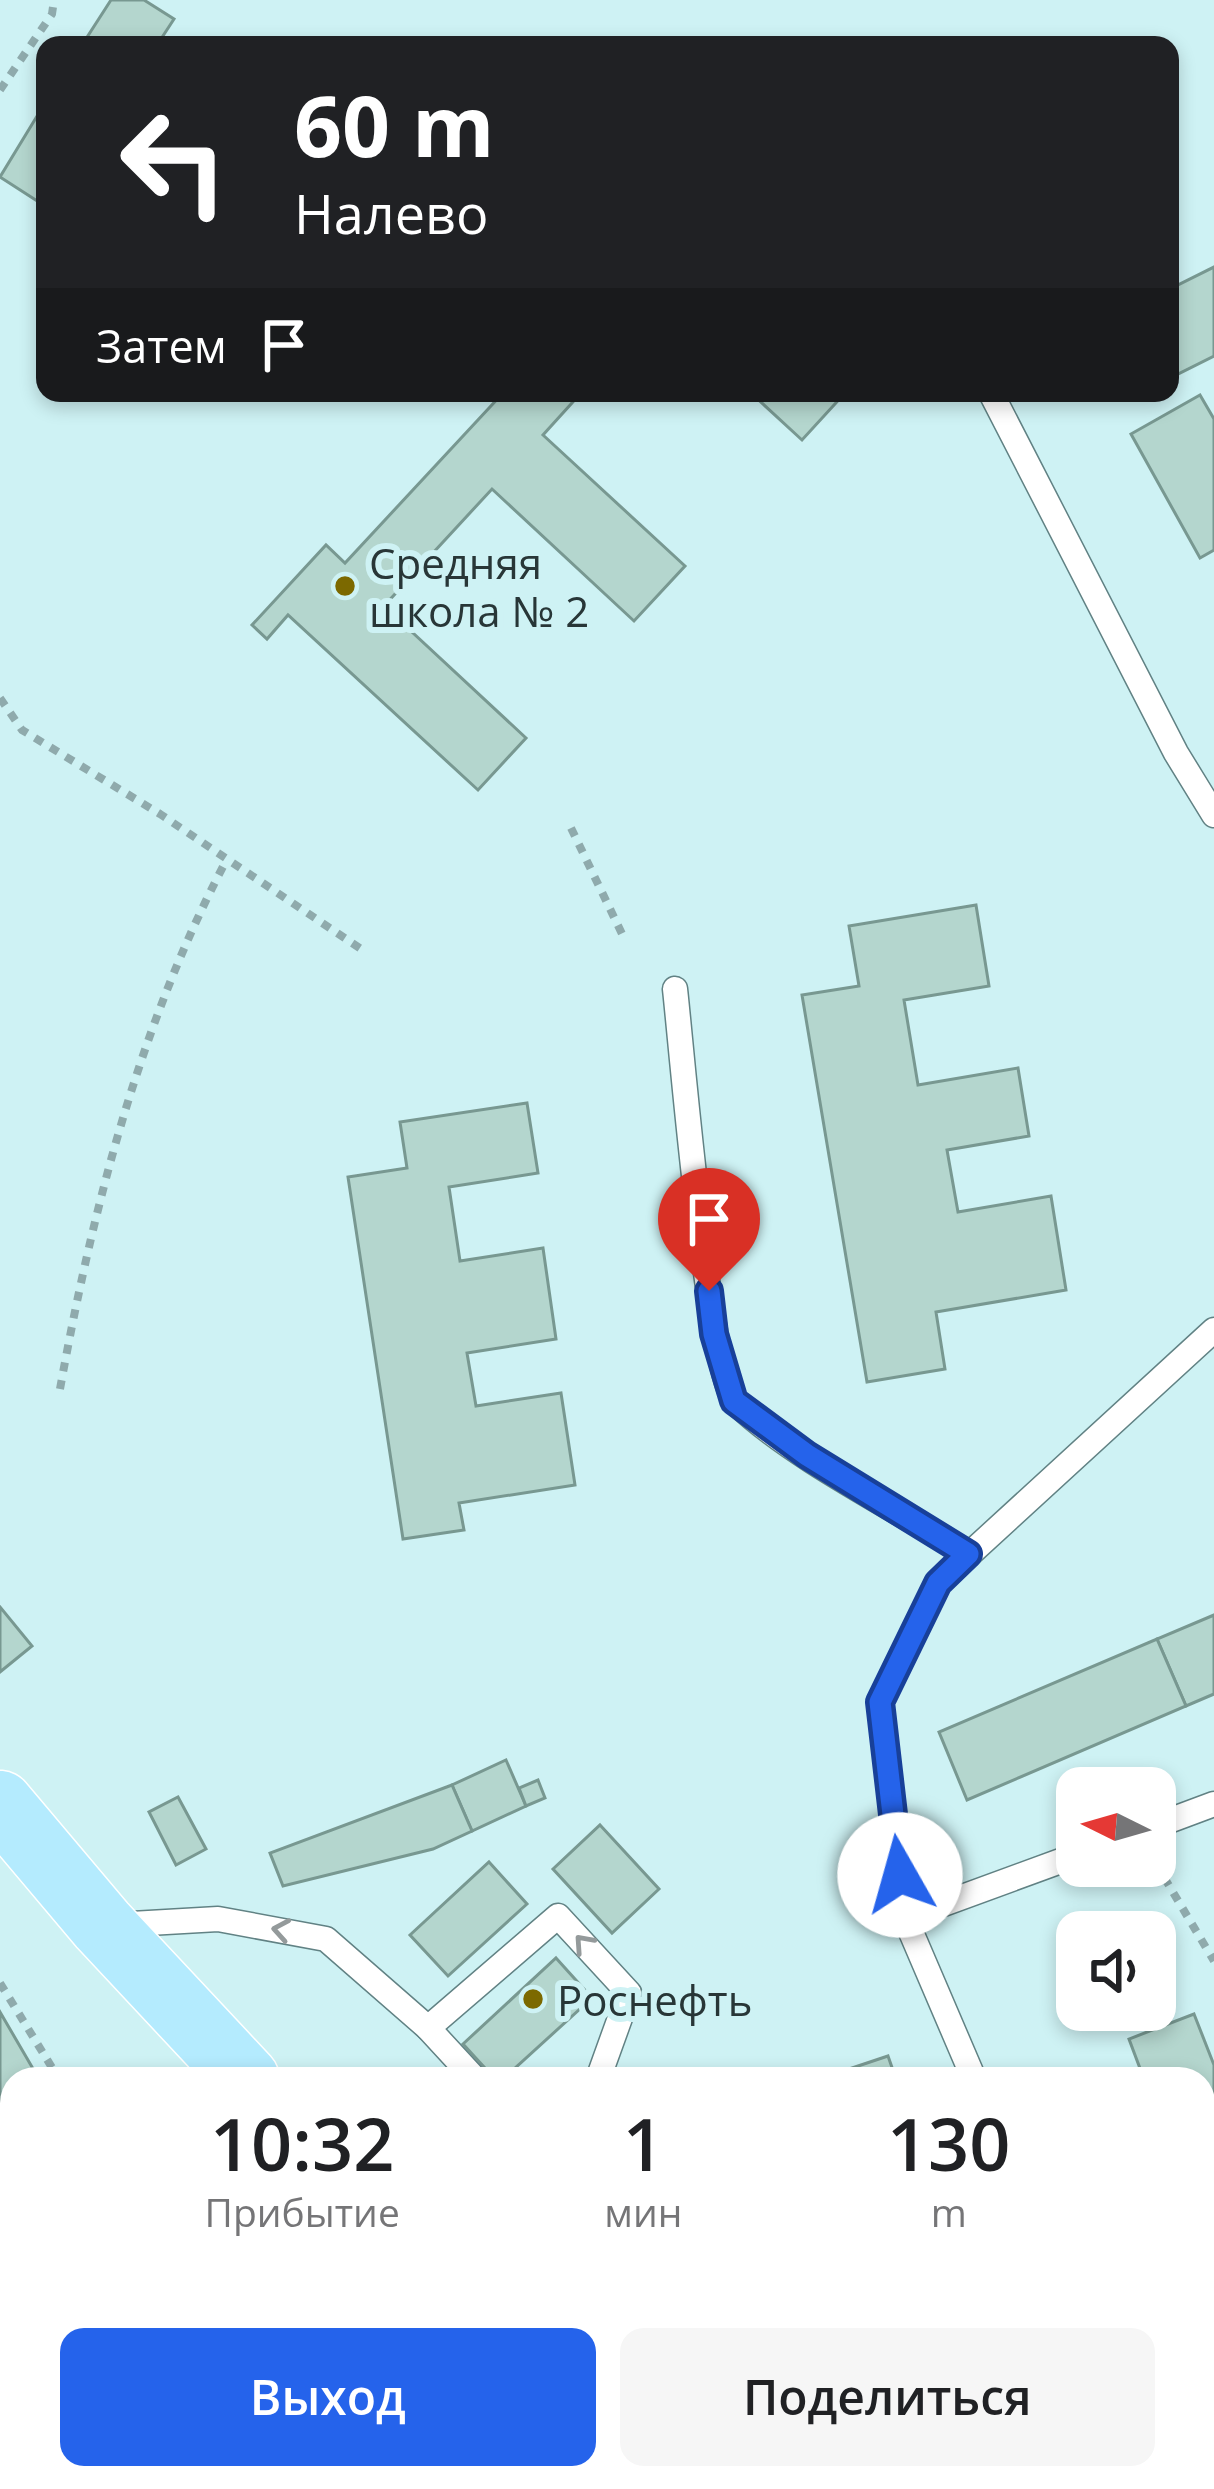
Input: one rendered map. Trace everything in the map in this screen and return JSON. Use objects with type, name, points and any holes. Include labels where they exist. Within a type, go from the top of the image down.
[{"type":"main road","points":[[0,1804],[102,1925],[235,2067]]},
{"type":"lane","points":[[996,402],[1176,753],[1214,815]]},
{"type":"lane","points":[[675,989],[714,1334],[734,1401],[807,1455],[968,1554]]},
{"type":"lane","points":[[969,2067],[905,1918],[880,1702],[938,1583],[1214,1330]]},
{"type":"lane","points":[[1176,1818],[1214,1804]]},
{"type":"lane","points":[[905,1918],[1056,1863]]},
{"type":"lane","points":[[428,2029],[558,1916],[628,1993],[602,2067]]},
{"type":"lane","points":[[102,1925],[218,1919],[326,1939],[464,2067]]},
{"type":"path","points":[[37,36],[52,14],[54,0]]},
{"type":"path","points":[[0,90],[36,37]]},
{"type":"path","points":[[0,698],[22,730],[364,951]]},
{"type":"path","points":[[571,827],[626,940]]},
{"type":"path","points":[[60,1389],[79,1281],[129,1096],[196,923],[227,860]]},
{"type":"path","points":[[1170,1887],[1214,1961]]},
{"type":"path","points":[[0,1983],[51,2067]]},
{"type":"building","points":[[111,0],[144,0],[174,19],[163,36],[88,36]]},
{"type":"building","points":[[36,118],[36,200],[0,177]]},
{"type":"building","points":[[1214,267],[1214,356],[1179,374],[1179,284]]},
{"type":"building","points":[[1200,395],[1214,419],[1214,550],[1200,558],[1131,434]]},
{"type":"building","name":"Средняя школа № 2","points":[[495,402],[573,402],[543,435],[685,566],[634,621],[492,489],[384,606],[526,738],[478,790],[288,615],[267,639],[252,625],[326,545],[345,563]]},
{"type":"building","points":[[761,402],[837,402],[802,440]]},
{"type":"building","points":[[976,905],[989,986],[904,1000],[918,1085],[1018,1068],[1029,1136],[947,1150],[958,1212],[1051,1196],[1066,1290],[936,1312],[945,1369],[867,1382],[802,995],[859,986],[849,926]]},
{"type":"building","points":[[527,1103],[538,1173],[449,1187],[460,1261],[543,1248],[556,1339],[467,1353],[476,1406],[561,1393],[575,1485],[459,1503],[464,1530],[403,1539],[348,1177],[407,1168],[400,1122]]},
{"type":"building","points":[[0,1607],[32,1646],[0,1672]]},
{"type":"building","points":[[1214,1615],[1214,1694],[1186,1706],[1157,1639]]},
{"type":"building","points":[[1157,1639],[1186,1706],[967,1800],[939,1732]]},
{"type":"building","points":[[506,1760],[526,1806],[472,1831],[452,1785]]},
{"type":"building","points":[[538,1780],[545,1798],[526,1806],[519,1788]]},
{"type":"building","points":[[452,1785],[472,1831],[433,1849],[283,1886],[270,1853]]},
{"type":"building","points":[[178,1797],[206,1849],[176,1865],[149,1812]]},
{"type":"building","points":[[600,1825],[659,1889],[612,1933],[553,1869]]},
{"type":"building","points":[[489,1862],[527,1904],[448,1976],[410,1935]]},
{"type":"building","points":[[556,1958],[592,1998],[516,2067],[484,2067],[463,2044]]},
{"type":"building","points":[[0,2012],[32,2067],[0,2067]]},
{"type":"building","points":[[1194,2014],[1214,2067],[1140,2067],[1129,2039],[1150,2031],[1176,2031],[1176,2021]]},
{"type":"building","points":[[888,2056],[892,2067],[855,2067]]},
{"type":"place","name":"Средняя школа № 2","points":[[345,586]]},
{"type":"place","name":"Роснефть","points":[[533,1999]]},
{"type":"route","points":[[709,1291],[714,1334],[734,1401],[807,1455],[968,1554],[938,1583],[880,1702],[900,1875]]}]
